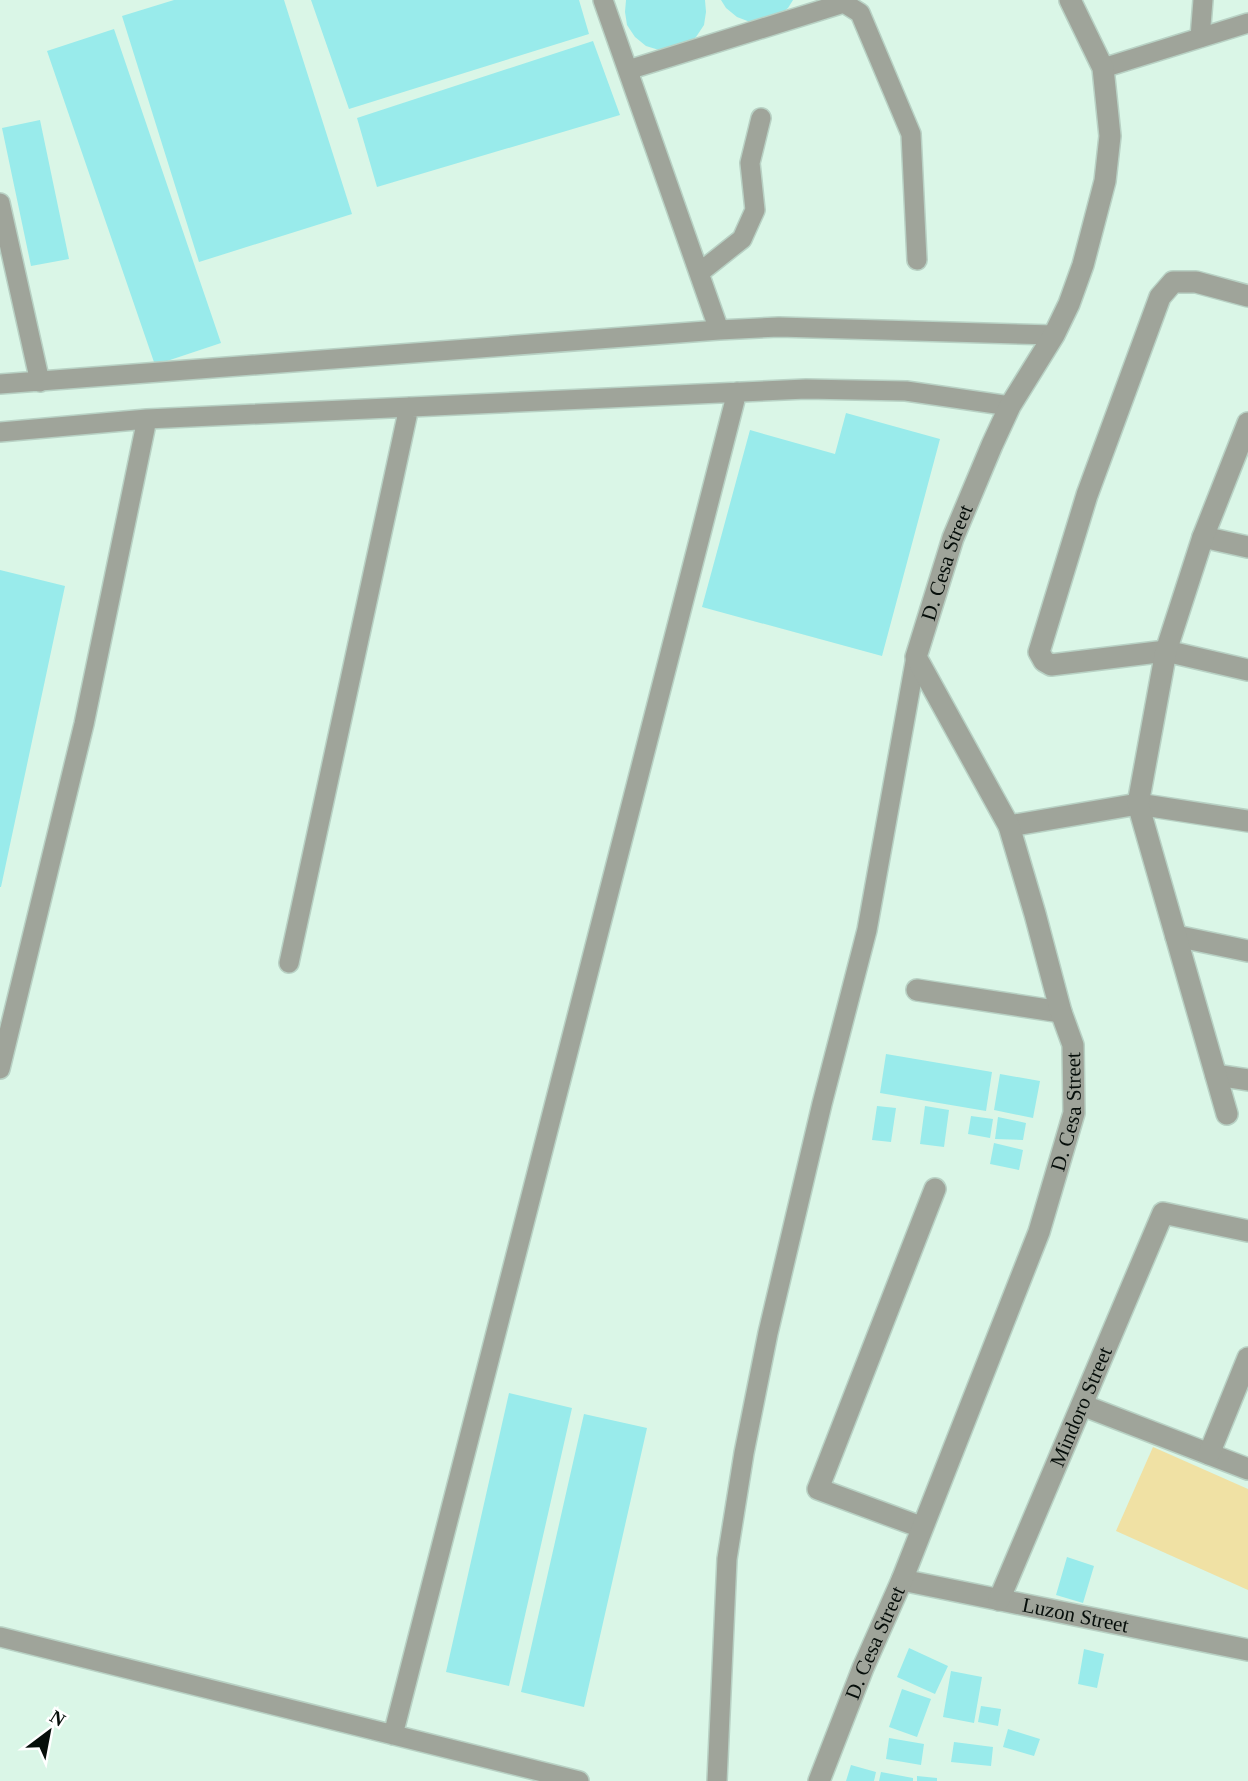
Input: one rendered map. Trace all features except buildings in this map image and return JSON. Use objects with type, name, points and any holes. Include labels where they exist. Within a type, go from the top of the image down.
[{"type":"street","points":[[1070,0],[1103,68]]},
{"type":"street","name":"D. Cesa Street","points":[[819,1781],[863,1668],[902,1580],[1039,1232],[1074,1113],[1073,1045],[1061,1012],[1009,826],[916,657],[953,538],[1010,406],[1054,335],[1083,265],[1105,181],[1110,136],[1103,68]]},
{"type":"street","points":[[1248,296],[1196,282],[1173,282],[1160,297],[1087,495],[1039,652],[1044,661],[1051,665],[1166,651],[1248,670]]},
{"type":"street","points":[[1227,1114],[1138,804],[1166,651],[1203,537],[1248,423]]},
{"type":"street","points":[[1203,537],[1248,547]]},
{"type":"street","points":[[1009,826],[1138,804],[1248,821]]},
{"type":"street","points":[[1176,936],[1248,951]]},
{"type":"street","points":[[917,990],[1061,1012]]},
{"type":"street","points":[[1216,1075],[1248,1080]]},
{"type":"street","points":[[922,1527],[818,1489],[935,1189]]},
{"type":"street","name":"Mindoro Street","points":[[999,1600],[1163,1213],[1248,1231]]},
{"type":"street","points":[[1209,1454],[1248,1358]]},
{"type":"street","points":[[1082,1405],[1248,1469]]},
{"type":"street","name":"Luzon Street","points":[[902,1580],[1248,1650]]},
{"type":"lane","points":[[603,0],[719,330]]},
{"type":"lane","points":[[1200,38],[1203,0]]},
{"type":"lane","points":[[628,70],[843,2],[860,13],[911,134],[917,260]]},
{"type":"lane","points":[[1103,68],[1248,23]]},
{"type":"lane","points":[[699,273],[742,239],[755,210],[750,163],[761,118]]},
{"type":"lane","points":[[0,203],[40,382]]},
{"type":"lane","points":[[0,384],[779,327],[1054,335]]},
{"type":"lane","points":[[0,432],[147,419],[806,389],[906,391],[1010,406]]},
{"type":"lane","points":[[393,1735],[737,392]]},
{"type":"lane","points":[[289,963],[409,407]]},
{"type":"lane","points":[[0,1069],[84,724],[147,419]]},
{"type":"lane","points":[[717,1781],[727,1559],[744,1453],[822,1104],[867,930],[916,657]]},
{"type":"lane","points":[[0,1637],[579,1781]]},
{"type":"shaded area","points":[[1153,1447],[1248,1489],[1248,1590],[1116,1531]]}]
